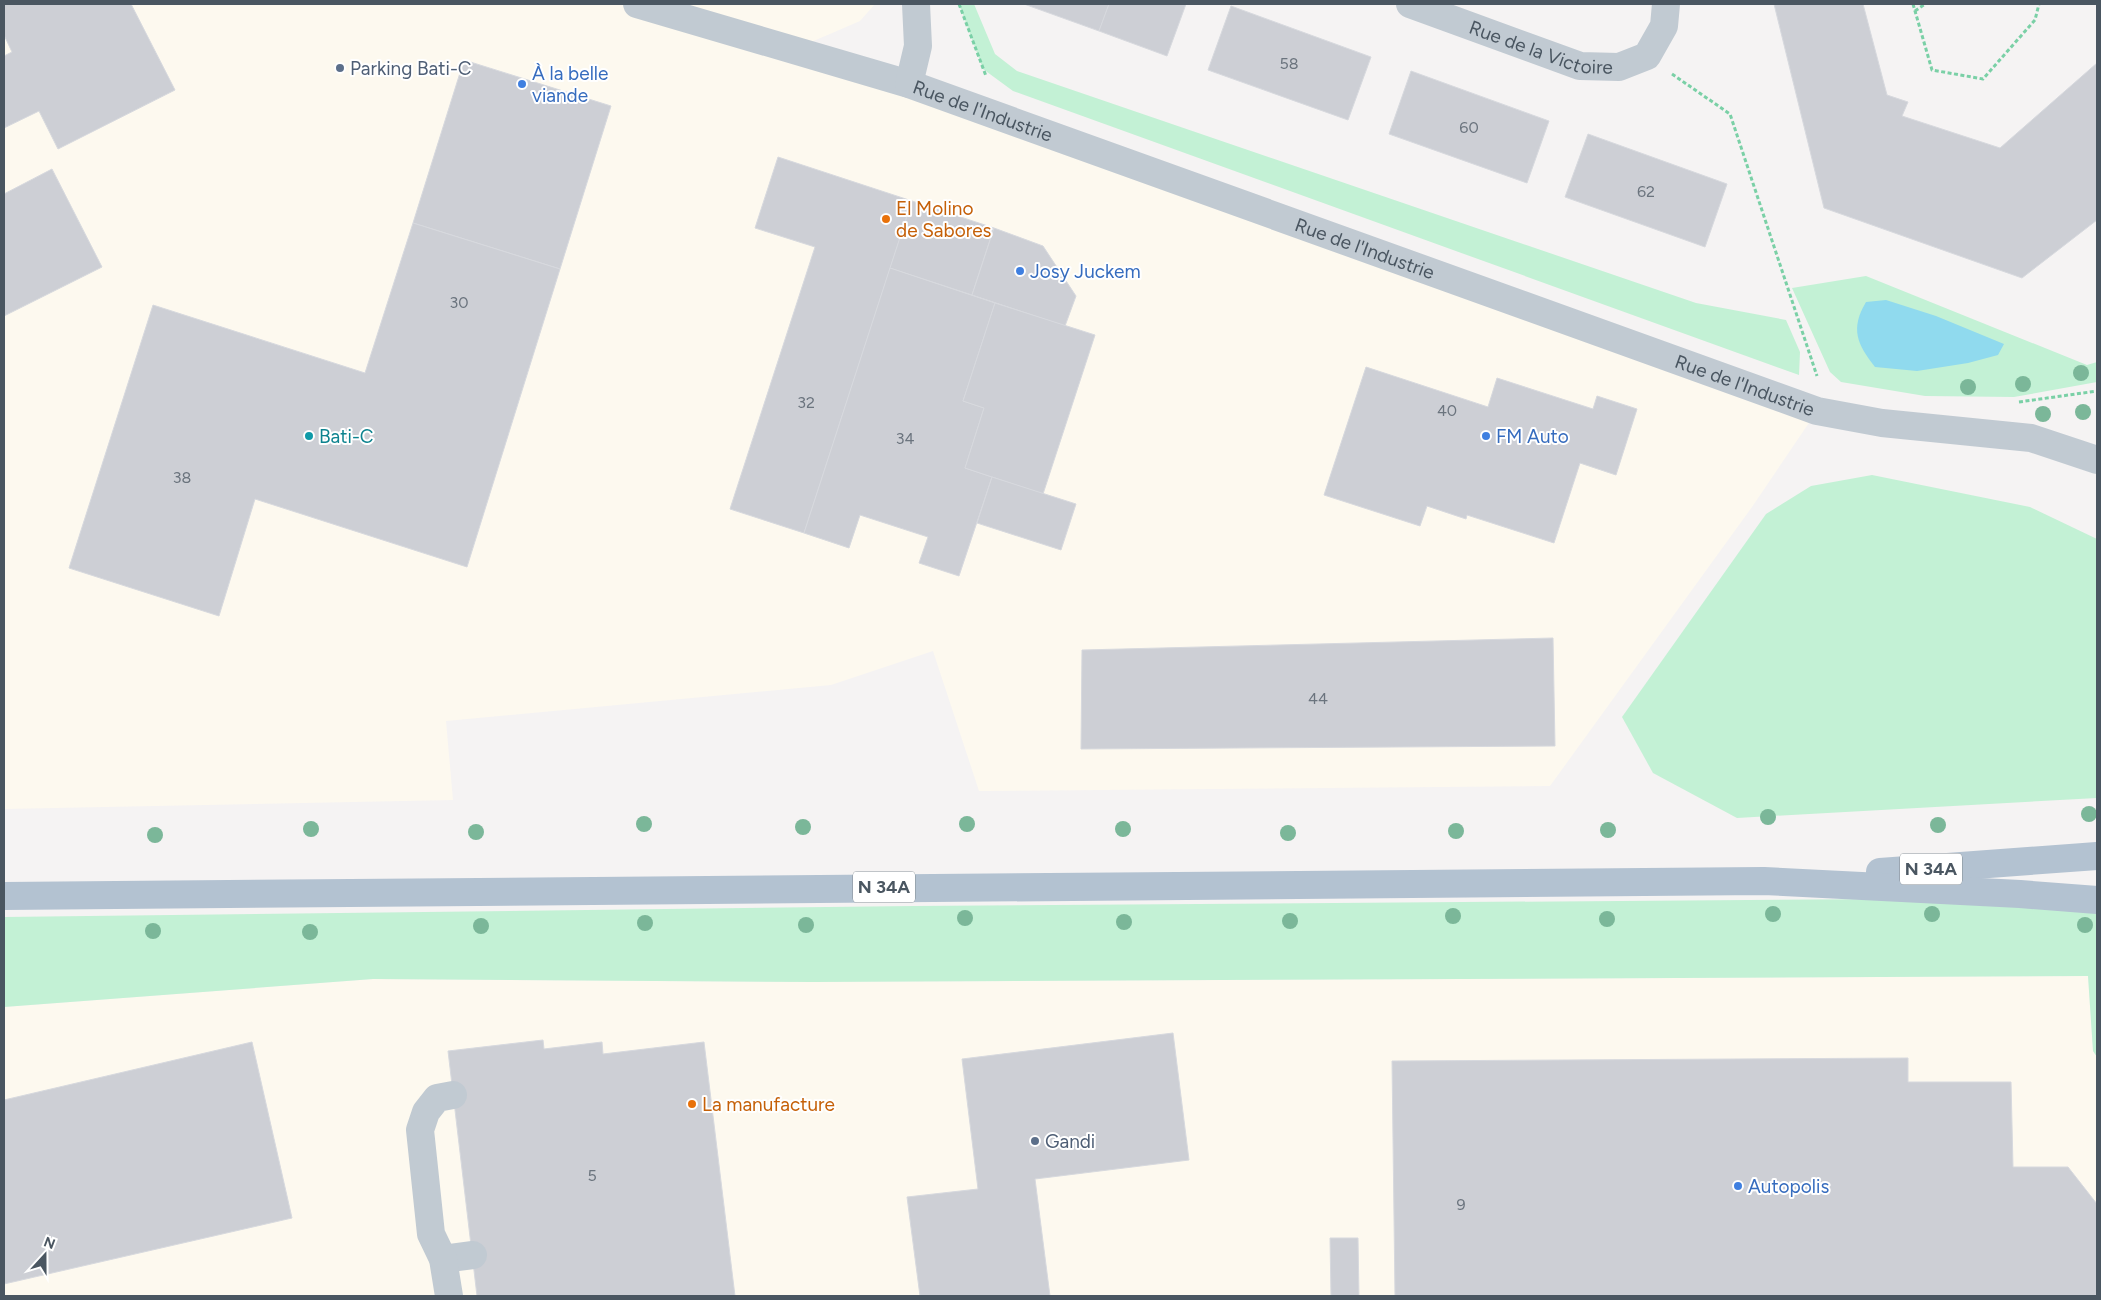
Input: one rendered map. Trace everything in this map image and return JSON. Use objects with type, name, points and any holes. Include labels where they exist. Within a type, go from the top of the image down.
[{"type":"main road","name":"N 34A","points":[[1764,881],[2097,856]]},
{"type":"main road","name":"N 34A","points":[[4,896],[1764,881],[2020,894],[2097,900]]},
{"type":"street","name":"Rue de l'Industrie","points":[[637,4],[909,84],[1817,411],[1882,423],[2031,438],[2097,460]]},
{"type":"street","points":[[909,84],[918,46],[916,4]]},
{"type":"street","name":"Rue de la Victoire","points":[[1410,4],[1580,66],[1619,67],[1647,56]]},
{"type":"street","points":[[1647,56],[1664,26],[1666,4]]},
{"type":"street","points":[[449,1296],[443,1259],[431,1234],[420,1130],[426,1112],[437,1098],[453,1095]]},
{"type":"street","points":[[443,1259],[472,1255]]},
{"type":"path","points":[[959,4],[983,68]]},
{"type":"path","points":[[1913,4],[1932,70],[1983,79],[2036,20],[2039,4]]},
{"type":"path","points":[[1915,11],[1925,4]]},
{"type":"path","points":[[1647,56],[1730,114],[1820,382]]},
{"type":"shaded area","points":[[4,4],[875,4],[860,21],[795,49],[1817,411],[1752,507],[1550,786],[979,791],[933,651],[831,685],[446,721],[453,800],[4,809]]},
{"type":"shaded area","points":[[2088,976],[2093,1051],[2097,1057],[2097,1296],[4,1296],[4,1007],[373,979],[813,982]]},
{"type":"green space","points":[[959,4],[974,4],[995,54],[1017,71],[1696,303],[1786,320],[1800,352],[1799,375],[1013,91],[983,69]]},
{"type":"green space","points":[[1866,276],[2087,365],[2097,362],[2097,382],[2014,397],[1925,396],[1841,382],[1830,372],[1792,288]]},
{"type":"green space","points":[[1872,475],[2030,507],[2097,539],[2097,798],[1737,818],[1653,773],[1622,717],[1766,514],[1811,486]]},
{"type":"green space","points":[[1893,899],[2097,909],[2097,1057],[2093,1051],[2088,976],[813,982],[373,979],[4,1007],[4,917],[914,906]]},
{"type":"water","points":[[1886,300],[1936,316],[2004,344],[1998,355],[1968,363],[1917,371],[1875,367],[1860,343],[1857,328],[1858,320],[1866,302]]},
{"type":"building","points":[[4,4],[131,4],[175,90],[58,149],[39,111],[4,128],[4,56],[12,52],[4,35]]},
{"type":"building","points":[[1024,4],[1109,4],[1099,31]]},
{"type":"building","points":[[1109,4],[1186,4],[1167,56],[1099,31]]},
{"type":"building","points":[[1774,4],[1863,4],[1887,95],[1908,102],[1902,116],[2000,148],[2097,63],[2097,220],[2022,278],[1824,208]]},
{"type":"building","points":[[1231,6],[1371,57],[1348,120],[1208,70]]},
{"type":"building","points":[[464,60],[611,106],[560,269],[413,223]]},
{"type":"building","points":[[1411,71],[1549,121],[1527,183],[1389,134]]},
{"type":"building","points":[[1588,134],[1727,184],[1705,247],[1565,197]]},
{"type":"building","points":[[778,157],[912,201],[804,533],[730,509],[815,247],[755,228]]},
{"type":"building","points":[[52,169],[102,267],[4,316],[4,194]]},
{"type":"building","points":[[912,201],[994,228],[972,295],[890,268]]},
{"type":"building","name":"Bati-C","points":[[413,223],[560,269],[467,567],[255,499],[219,616],[69,568],[153,305],[365,373]]},
{"type":"building","name":"Josy Juckem","points":[[994,228],[1043,246],[1076,296],[1065,326],[972,295]]},
{"type":"building","points":[[890,268],[995,303],[963,401],[984,408],[965,468],[992,477],[959,576],[919,563],[928,537],[860,515],[849,548],[804,533]]},
{"type":"building","points":[[995,303],[1095,335],[1043,494],[965,468],[984,408],[963,401]]},
{"type":"building","name":"FM Auto","points":[[1366,367],[1488,407],[1497,378],[1593,409],[1597,396],[1637,409],[1616,475],[1580,463],[1554,543],[1467,515],[1466,519],[1427,506],[1420,526],[1324,495]]},
{"type":"building","points":[[992,477],[1076,504],[1061,550],[977,523]]},
{"type":"building","points":[[1553,638],[1555,746],[1081,749],[1082,650]]},
{"type":"building","points":[[1173,1033],[1189,1160],[1035,1179],[1050,1296],[920,1296],[907,1197],[978,1189],[962,1059]]},
{"type":"building","points":[[543,1040],[544,1049],[602,1042],[603,1054],[704,1042],[735,1296],[477,1296],[448,1051]]},
{"type":"building","points":[[252,1042],[292,1218],[4,1284],[4,1100]]},
{"type":"building","name":"Autopolis","points":[[1908,1058],[1908,1082],[2011,1082],[2013,1167],[2068,1167],[2097,1204],[2097,1296],[1395,1296],[1392,1061]]},
{"type":"building","points":[[1330,1238],[1358,1238],[1359,1296],[1331,1296]]},
{"type":"place","name":"Parking Bati-C","points":[[340,68]]},
{"type":"place","name":"À la belle viande","points":[[522,84]]},
{"type":"place","name":"El Molino de Sabores","points":[[886,219]]},
{"type":"place","name":"Josy Juckem","points":[[1020,271]]},
{"type":"place","name":"Bati-C","points":[[309,436]]},
{"type":"place","name":"FM Auto","points":[[1486,436]]},
{"type":"place","name":"La manufacture","points":[[692,1104]]},
{"type":"place","name":"Gandi","points":[[1035,1141]]},
{"type":"place","name":"Autopolis","points":[[1738,1186]]}]
